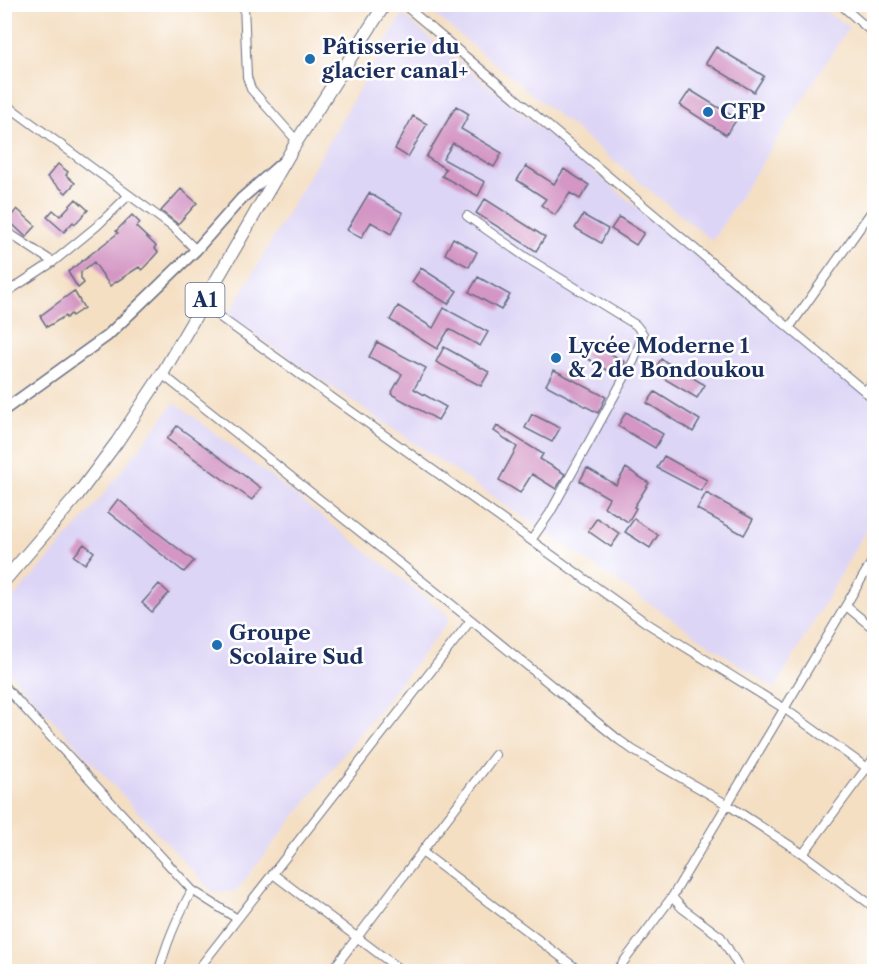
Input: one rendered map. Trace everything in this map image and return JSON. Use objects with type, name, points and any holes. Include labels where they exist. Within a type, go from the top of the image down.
[{"type":"main road","name":"A1","points":[[4,581],[76,497],[117,442],[162,374],[297,141],[386,4]]},
{"type":"street","points":[[244,4],[247,77],[251,89],[297,141]]},
{"type":"street","points":[[403,4],[874,399]]},
{"type":"street","points":[[840,4],[874,34]]},
{"type":"street","points":[[4,103],[174,228],[196,250]]},
{"type":"street","points":[[4,410],[107,336],[196,250],[241,199],[286,159]]},
{"type":"street","points":[[4,294],[53,262],[97,226],[129,195]]},
{"type":"street","points":[[789,328],[874,208]]},
{"type":"street","points":[[467,216],[527,258],[636,325],[643,334],[634,360],[550,513],[532,540]]},
{"type":"street","points":[[4,230],[53,262]]},
{"type":"street","points":[[203,305],[645,622],[785,708],[871,771]]},
{"type":"street","points":[[162,374],[633,750],[728,805],[803,854],[874,907]]},
{"type":"street","points":[[866,392],[874,380]]},
{"type":"street","points":[[616,972],[672,897],[874,558]]},
{"type":"street","points":[[846,606],[874,629]]},
{"type":"street","points":[[196,972],[471,620]]},
{"type":"street","points":[[4,686],[192,890],[236,918]]},
{"type":"street","points":[[331,972],[495,755]]},
{"type":"street","points":[[803,854],[871,771],[874,758]]},
{"type":"street","points":[[422,852],[573,966]]},
{"type":"street","points":[[273,874],[403,972]]},
{"type":"street","points":[[159,972],[164,950],[192,890]]},
{"type":"street","points":[[672,897],[682,908],[721,937],[742,972]]},
{"type":"shaded area","points":[[423,5],[815,5],[849,27],[712,241]]},
{"type":"shaded area","name":"Lycée Moderne 1 & 2 de Bondoukou","points":[[402,15],[874,401],[874,516],[775,689],[228,316]]},
{"type":"shaded area","name":"Groupe Scolaire Sud","points":[[175,402],[447,614],[448,622],[236,891],[214,894],[5,668],[5,608],[88,514]]},
{"type":"building","points":[[716,47],[764,76],[754,92],[706,63]]},
{"type":"building","name":"CFP","points":[[690,90],[737,119],[726,135],[680,105]]},
{"type":"building","points":[[456,106],[469,114],[461,129],[502,153],[494,167],[453,143],[443,159],[485,182],[478,196],[442,176],[446,169],[426,157]]},
{"type":"building","points":[[413,116],[427,124],[408,157],[395,149]]},
{"type":"building","points":[[58,164],[68,172],[66,175],[75,183],[66,193],[47,177]]},
{"type":"building","points":[[526,166],[554,184],[564,169],[589,185],[580,199],[570,193],[555,215],[541,205],[546,199],[517,180]]},
{"type":"building","points":[[181,189],[197,203],[178,224],[161,211]]},
{"type":"building","points":[[369,193],[403,213],[391,234],[371,222],[361,238],[347,230]]},
{"type":"building","points":[[76,199],[88,210],[64,232],[47,217],[53,210],[60,216]]},
{"type":"building","points":[[485,199],[545,237],[536,251],[476,213]]},
{"type":"building","points":[[17,209],[36,226],[26,237],[8,220]]},
{"type":"building","points":[[132,215],[140,223],[136,227],[156,246],[154,248],[158,252],[142,270],[139,267],[110,286],[94,262],[81,272],[84,283],[78,288],[68,272],[118,233],[116,231]]},
{"type":"building","points":[[583,215],[608,229],[601,243],[575,228]]},
{"type":"building","points":[[619,217],[644,233],[636,245],[611,229]]},
{"type":"building","points":[[453,238],[477,252],[469,267],[445,254]]},
{"type":"building","points":[[421,268],[457,291],[448,304],[412,282]]},
{"type":"building","points":[[478,277],[510,295],[501,310],[469,292]]},
{"type":"building","points":[[74,291],[84,308],[47,327],[40,316]]},
{"type":"building","points":[[398,306],[433,328],[444,308],[488,332],[480,346],[449,329],[437,349],[390,320]]},
{"type":"building","points":[[377,342],[426,368],[414,389],[446,407],[438,420],[391,394],[402,374],[369,357]]},
{"type":"building","points":[[591,342],[625,362],[617,376],[583,356]]},
{"type":"building","points":[[444,347],[489,372],[481,386],[436,362]]},
{"type":"building","points":[[661,359],[705,385],[697,398],[653,372]]},
{"type":"building","points":[[554,370],[606,397],[598,413],[546,385]]},
{"type":"building","points":[[655,392],[700,420],[693,432],[647,403]]},
{"type":"building","points":[[626,412],[663,434],[655,448],[618,426]]},
{"type":"building","points":[[532,414],[560,428],[552,442],[525,428]]},
{"type":"building","points":[[177,426],[261,488],[252,500],[167,439]]},
{"type":"building","points":[[497,426],[543,454],[540,459],[565,474],[556,489],[532,474],[520,493],[499,480],[517,447],[494,431]]},
{"type":"building","points":[[664,456],[707,480],[701,491],[657,468]]},
{"type":"building","points":[[587,468],[616,485],[626,468],[649,483],[634,507],[636,508],[628,522],[604,507],[609,498],[580,481]]},
{"type":"building","points":[[706,493],[753,519],[744,535],[697,509]]},
{"type":"building","points":[[118,499],[194,561],[184,572],[108,512]]},
{"type":"building","points":[[597,518],[620,534],[611,547],[588,531]]},
{"type":"building","points":[[634,519],[658,535],[650,548],[625,532]]},
{"type":"building","points":[[84,544],[94,552],[85,564],[74,556]]},
{"type":"building","points":[[159,584],[169,593],[152,612],[142,603]]},
{"type":"place","name":"Pâtisserie du glacier canal+","points":[[310,59]]},
{"type":"place","name":"CFP","points":[[708,112]]},
{"type":"place","name":"Lycée Moderne 1 & 2 de Bondoukou","points":[[556,358]]},
{"type":"place","name":"Groupe Scolaire Sud","points":[[217,645]]}]
